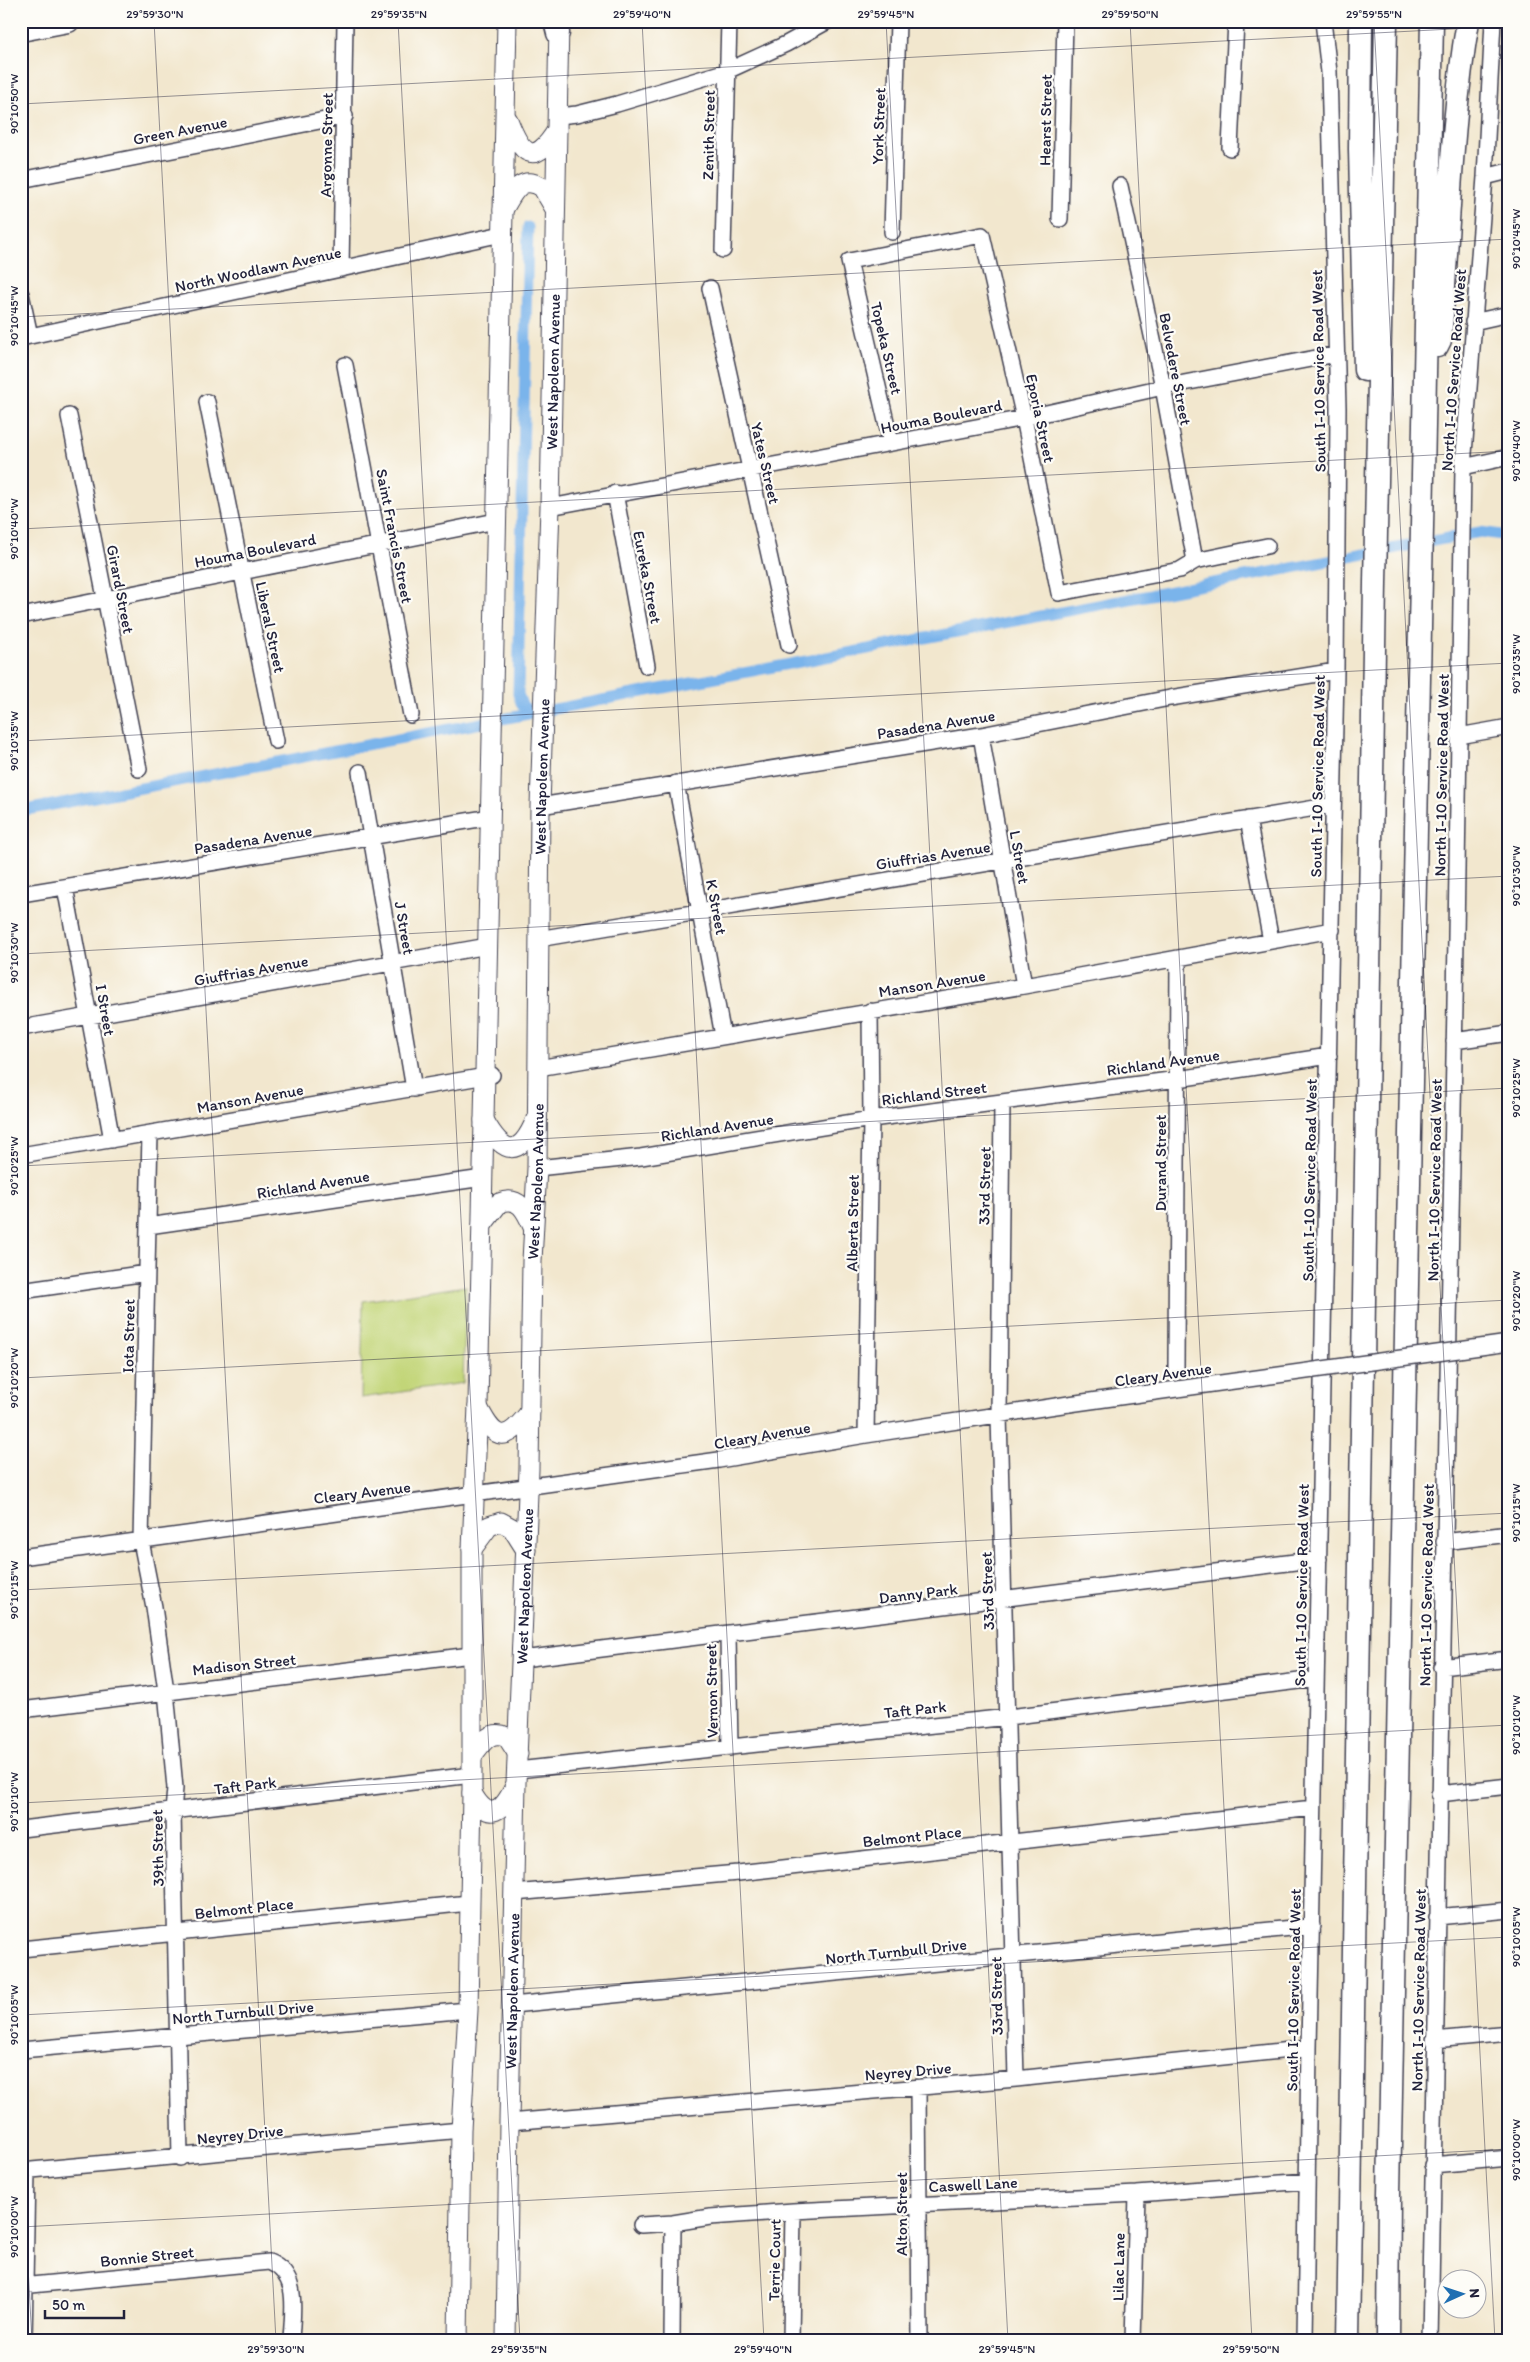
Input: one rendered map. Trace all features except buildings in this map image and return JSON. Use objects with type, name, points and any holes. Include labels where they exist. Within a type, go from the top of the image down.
[{"type":"highway","points":[[21,30],[68,21]]},
{"type":"highway","points":[[1348,2341],[1375,583],[1386,21]]},
{"type":"highway","points":[[1388,2341],[1389,2194],[1423,573],[1422,528],[1432,21]]},
{"type":"highway","points":[[1454,21],[1456,119]]},
{"type":"highway","points":[[1425,371],[1440,340],[1456,119],[1468,21]]},
{"type":"highway","points":[[1361,23],[1360,150],[1366,404],[1379,437]]},
{"type":"main road","points":[[458,2341],[461,2130],[468,2010],[473,1755],[471,1655],[473,1494],[478,1406],[484,1120],[488,1076],[490,817],[507,21]]},
{"type":"main road","name":"West Napoleon Avenue","points":[[506,2341],[508,2122],[517,1769],[526,1550],[537,1168],[540,806],[550,507],[558,123],[555,24]]},
{"type":"main road","points":[[505,114],[515,140],[522,150],[528,152],[535,153],[543,149],[558,123]]},
{"type":"main road","points":[[503,211],[514,191],[520,185],[528,182],[542,187],[555,210]]},
{"type":"main road","points":[[484,1120],[498,1142],[506,1147],[513,1148],[520,1145],[530,1135],[537,1118]]},
{"type":"main road","points":[[482,1225],[499,1203],[513,1200],[526,1211],[534,1228]]},
{"type":"main road","points":[[478,1406],[490,1429],[504,1435],[511,1433],[530,1412]]},
{"type":"main road","points":[[472,1550],[489,1526],[501,1522],[512,1528],[526,1550]]},
{"type":"main road","points":[[472,1784],[478,1805],[485,1810],[493,1812],[502,1809],[507,1802],[517,1769],[507,1737],[494,1734],[488,1737],[473,1755]]},
{"type":"street","name":"Argonne Street","points":[[341,269],[345,116],[345,21]]},
{"type":"street","name":"Zenith Street","points":[[722,250],[729,21]]},
{"type":"street","points":[[558,123],[577,114],[727,71],[786,44],[828,21]]},
{"type":"street","name":"York Street","points":[[892,232],[898,21]]},
{"type":"street","name":"Hearst Street","points":[[1060,219],[1065,21]]},
{"type":"street","points":[[1230,148],[1236,21]]},
{"type":"street","name":"South I-10 Service Road West","points":[[1305,2341],[1336,671],[1337,354],[1329,72],[1323,21]]},
{"type":"street","name":"North I-10 Service Road West","points":[[1430,2341],[1463,467],[1485,177],[1494,21]]},
{"type":"street","name":"Green Avenue","points":[[21,180],[345,116]]},
{"type":"street","points":[[1485,177],[1509,171]]},
{"type":"street","name":"Belvedere Street","points":[[1120,186],[1163,386],[1195,561]]},
{"type":"street","name":"North Woodlawn Avenue","points":[[26,337],[502,234]]},
{"type":"street","name":"Eporia Street","points":[[849,261],[982,235],[1024,418],[1059,593],[1075,592],[1180,570],[1195,561]]},
{"type":"street","name":"Topeka Street","points":[[849,261],[891,443]]},
{"type":"street","name":"Yates Street","points":[[710,288],[789,645]]},
{"type":"street","points":[[21,294],[26,337]]},
{"type":"street","points":[[1473,322],[1509,314]]},
{"type":"street","name":"Houma Boulevard","points":[[550,507],[615,493],[750,471],[1024,418],[1163,386],[1337,354]]},
{"type":"street","name":"Saint Francis Street","points":[[345,365],[411,715]]},
{"type":"street","name":"Liberal Street","points":[[207,402],[276,742]]},
{"type":"street","name":"Girard Street","points":[[69,416],[139,768]]},
{"type":"street","points":[[1463,467],[1509,457]]},
{"type":"street","name":"Eureka Street","points":[[615,493],[647,666]]},
{"type":"street","name":"Houma Boulevard","points":[[21,616],[496,521]]},
{"type":"street","points":[[1195,561],[1267,546]]},
{"type":"street","name":"Pasadena Avenue","points":[[540,806],[981,735],[1170,698],[1336,671]]},
{"type":"street","points":[[1459,736],[1509,727]]},
{"type":"street","name":"L Street","points":[[981,735],[1024,986]]},
{"type":"street","name":"J Street","points":[[360,772],[414,1089]]},
{"type":"street","name":"K Street","points":[[676,784],[723,1036]]},
{"type":"street","name":"Giuffrias Avenue","points":[[538,939],[1333,805]]},
{"type":"street","name":"Pasadena Avenue","points":[[21,894],[372,838],[490,817]]},
{"type":"street","points":[[1248,819],[1271,941]]},
{"type":"street","name":"I Street","points":[[65,887],[112,1140]]},
{"type":"street","name":"Manson Avenue","points":[[538,1068],[1024,986],[1332,930]]},
{"type":"street","name":"Giuffrias Avenue","points":[[21,1028],[488,946]]},
{"type":"street","name":"Durand Street","points":[[1176,1369],[1178,958]]},
{"type":"street","name":"Alberta Street","points":[[866,1434],[871,1119],[870,1011]]},
{"type":"street","points":[[1454,1041],[1509,1033]]},
{"type":"street","name":"Richland Avenue","points":[[1002,1103],[1329,1056]]},
{"type":"street","name":"Manson Avenue","points":[[21,1155],[488,1076]]},
{"type":"street","name":"Richland Street","points":[[871,1119],[1002,1103]]},
{"type":"street","name":"33rd Street","points":[[1002,1103],[999,1415],[1016,2079]]},
{"type":"street","name":"Richland Avenue","points":[[537,1168],[641,1157],[871,1119]]},
{"type":"street","name":"Iota Street","points":[[141,1540],[150,1133]]},
{"type":"street","name":"Richland Avenue","points":[[148,1226],[483,1178]]},
{"type":"street","points":[[21,1291],[148,1274]]},
{"type":"street","name":"Cleary Avenue","points":[[21,1557],[719,1460],[866,1434],[1509,1343]]},
{"type":"street","points":[[1444,1542],[1509,1534]]},
{"type":"street","name":"39th Street","points":[[141,1540],[154,1607],[166,1691],[175,1788],[173,1812],[180,2158]]},
{"type":"street","name":"Danny Park","points":[[522,1659],[1319,1559]]},
{"type":"street","name":"Vernon Street","points":[[728,1634],[730,1748]]},
{"type":"street","name":"Madison Street","points":[[21,1710],[471,1655]]},
{"type":"street","points":[[1442,1667],[1509,1658]]},
{"type":"street","name":"Taft Park","points":[[517,1769],[730,1748],[1008,1717],[1316,1679]]},
{"type":"street","name":"Taft Park","points":[[21,1829],[173,1812],[472,1784]]},
{"type":"street","points":[[1439,1794],[1509,1786]]},
{"type":"street","name":"Belmont Place","points":[[514,1893],[738,1873],[1314,1808]]},
{"type":"street","name":"Belmont Place","points":[[21,1949],[470,1903]]},
{"type":"street","points":[[1437,1917],[1509,1910]]},
{"type":"street","name":"North Turnbull Drive","points":[[512,2005],[1312,1926]]},
{"type":"street","name":"North Turnbull Drive","points":[[21,2050],[468,2010]]},
{"type":"street","points":[[1434,2040],[1509,2033]]},
{"type":"street","name":"Neyrey Drive","points":[[508,2122],[1016,2079],[1309,2048]]},
{"type":"street","name":"Alton Street","points":[[918,2088],[920,2341]]},
{"type":"street","name":"Neyrey Drive","points":[[24,2171],[180,2158],[461,2130]]},
{"type":"street","points":[[1432,2165],[1509,2158]]},
{"type":"street","points":[[24,2171],[24,2341]]},
{"type":"street","name":"Caswell Lane","points":[[642,2225],[793,2210],[1137,2194],[1307,2181]]},
{"type":"street","name":"Lilac Lane","points":[[1133,2341],[1137,2194]]},
{"type":"street","name":"Terrie Court","points":[[790,2341],[793,2210]]},
{"type":"street","points":[[672,2341],[673,2223]]},
{"type":"street","name":"Bonnie Street","points":[[23,2286],[269,2262],[284,2272],[293,2291],[291,2341]]},
{"type":"green space","points":[[466,1286],[463,1383],[361,1398],[363,1301]]},
{"type":"waterway","points":[[528,227],[518,694],[522,705],[532,713]]},
{"type":"waterway","points":[[21,811],[1480,532],[1509,536]]}]
